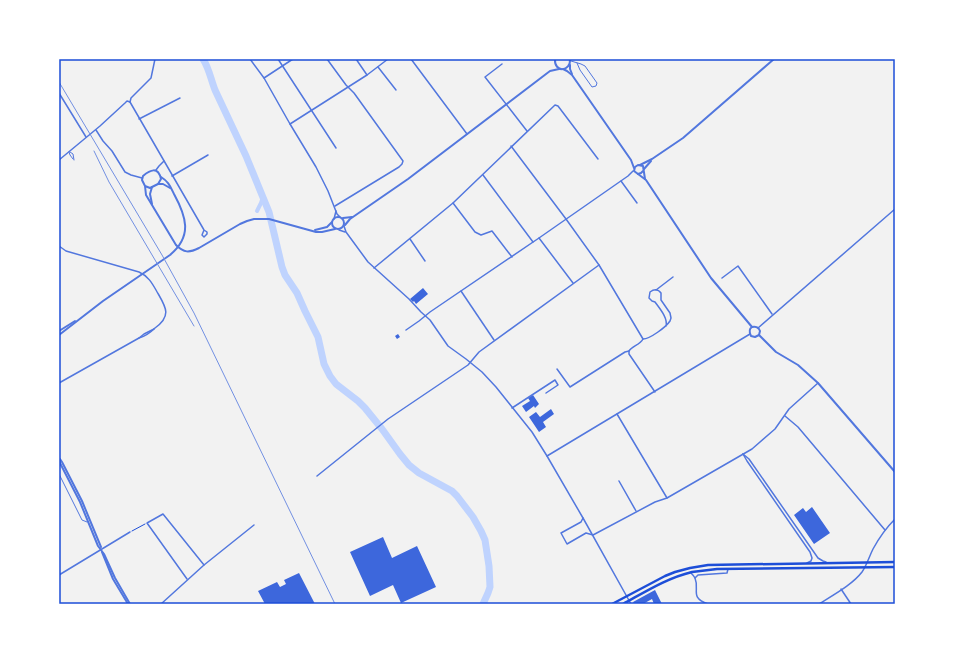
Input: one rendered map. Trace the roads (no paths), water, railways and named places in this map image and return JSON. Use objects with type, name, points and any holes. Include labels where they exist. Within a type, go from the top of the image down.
[{"type":"main road","points":[[612,604],[665,576],[690,568],[708,565],[895,562]]},
{"type":"main road","points":[[623,604],[664,582],[691,572],[728,569],[895,567]]},
{"type":"street","points":[[155,59],[151,78],[130,98],[130,102],[204,230]]},
{"type":"street","points":[[250,59],[264,78],[316,166],[336,211],[344,221],[346,232],[368,262],[426,315],[448,346],[466,358],[482,372],[532,432],[593,535],[631,604]]},
{"type":"street","points":[[278,59],[336,148]]},
{"type":"street","points":[[264,78],[293,59]]},
{"type":"street","points":[[327,59],[403,163],[399,167],[335,206]]},
{"type":"street","points":[[356,59],[367,75]]},
{"type":"street","points":[[290,124],[367,75],[388,59]]},
{"type":"street","points":[[411,59],[467,134]]},
{"type":"street","points":[[406,330],[621,181],[628,176],[636,166],[652,159],[694,128],[774,59]]},
{"type":"street","points":[[555,61],[556,66],[559,69]]},
{"type":"street","points":[[550,71],[555,61]]},
{"type":"street","points":[[563,69],[567,68],[570,61]]},
{"type":"street","points":[[570,61],[572,75],[631,160],[634,169],[646,180],[711,278],[752,327],[758,328]]},
{"type":"street","points":[[502,64],[485,76],[527,131]]},
{"type":"street","points":[[378,67],[396,90]]},
{"type":"street","points":[[339,230],[353,216],[408,179],[550,71],[563,69],[572,75]]},
{"type":"street","points":[[59,93],[86,137]]},
{"type":"street","points":[[140,119],[180,98]]},
{"type":"street","points":[[59,159],[96,130],[125,103],[130,102]]},
{"type":"street","points":[[374,268],[453,203],[555,105],[558,106],[598,159]]},
{"type":"street","points":[[96,130],[103,142],[112,150],[125,172],[142,178]]},
{"type":"street","points":[[511,146],[566,219],[598,266],[643,339]]},
{"type":"street","points":[[172,176],[208,155]]},
{"type":"street","points":[[628,176],[641,174],[652,159]]},
{"type":"street","points":[[631,160],[643,166],[646,180]]},
{"type":"street","points":[[142,178],[144,175],[152,171],[156,171],[164,161]]},
{"type":"street","points":[[59,332],[170,255],[177,247],[184,234],[185,221],[182,208],[168,182],[156,171]]},
{"type":"street","points":[[483,175],[533,242]]},
{"type":"street","points":[[145,186],[148,188],[158,184],[161,181],[161,176]]},
{"type":"street","points":[[142,178],[147,197],[175,244],[183,250],[189,252],[244,222],[254,219],[265,219],[319,232],[336,229],[346,232]]},
{"type":"street","points":[[621,181],[637,203]]},
{"type":"street","points":[[158,184],[163,184],[171,189]]},
{"type":"street","points":[[152,187],[150,194],[153,205]]},
{"type":"street","points":[[453,203],[475,232],[482,235],[492,231],[512,257]]},
{"type":"street","points":[[758,328],[772,314],[895,209]]},
{"type":"street","points":[[312,231],[324,228],[332,222],[336,211]]},
{"type":"street","points":[[334,219],[353,216]]},
{"type":"street","points":[[332,222],[336,229]]},
{"type":"street","points":[[540,238],[573,284]]},
{"type":"street","points":[[410,239],[425,261]]},
{"type":"street","points":[[59,246],[66,251],[140,272],[146,276],[153,285],[166,310],[166,316],[161,325],[59,383]]},
{"type":"street","points":[[317,476],[382,424],[470,363],[479,352],[494,340],[598,266]]},
{"type":"street","points":[[722,278],[738,266],[772,314]]},
{"type":"street","points":[[666,326],[666,319],[656,302],[649,298],[650,292],[656,290],[673,277]]},
{"type":"street","points":[[557,369],[570,387],[625,352],[629,352],[642,342],[643,339],[647,339],[666,326],[670,321],[670,315],[661,300],[661,293],[656,290]]},
{"type":"street","points":[[461,291],[494,340]]},
{"type":"street","points":[[59,335],[80,318]]},
{"type":"street","points":[[547,456],[750,334],[752,327]]},
{"type":"street","points":[[758,328],[760,332],[759,335],[776,352],[798,365],[818,383],[895,472]]},
{"type":"street","points":[[750,334],[754,337],[759,335]]},
{"type":"street","points":[[629,352],[655,392]]},
{"type":"street","points":[[512,408],[555,380],[558,385],[546,393]]},
{"type":"street","points":[[583,518],[581,522],[561,533],[566,544],[586,533],[593,535],[636,511],[667,498],[752,449],[775,429],[789,409],[818,383]]},
{"type":"street","points":[[617,414],[667,498]]},
{"type":"street","points":[[785,416],[800,430],[885,530]]},
{"type":"street","points":[[744,454],[754,465],[818,558],[830,563]]},
{"type":"street","points":[[744,454],[746,461],[810,552],[812,558],[806,564]]},
{"type":"street","points":[[59,459],[90,522],[98,546],[104,554],[129,604]]},
{"type":"street","points":[[619,481],[636,511]]},
{"type":"street","points":[[187,579],[147,523],[163,514],[204,566]]},
{"type":"street","points":[[820,604],[854,580],[864,568],[885,530],[895,519]]},
{"type":"street","points":[[161,604],[187,579],[254,525]]},
{"type":"street","points":[[59,575],[130,532]]},
{"type":"street","points":[[695,578],[698,575],[727,573],[728,569]]},
{"type":"street","points":[[691,572],[695,578],[696,596],[700,601],[708,604]]},
{"type":"street","points":[[841,589],[851,604]]},
{"type":"lane","points":[[570,61],[581,64],[585,66],[597,83],[596,86],[592,87],[577,63]]},
{"type":"lane","points":[[59,474],[82,520],[90,522]]},
{"type":"waterway","points":[[203,59],[215,90],[246,156],[269,212],[282,267],[285,275],[297,293],[318,337],[324,364],[330,376],[336,384],[365,408],[409,465],[419,473],[452,491],[473,517],[485,540],[489,566],[490,587],[483,604]]},
{"type":"waterway","points":[[257,211],[263,197]]},
{"type":"railway","points":[[59,82],[162,255],[194,313],[335,604]]},
{"type":"railway","points":[[94,151],[109,182],[194,326]]}]
